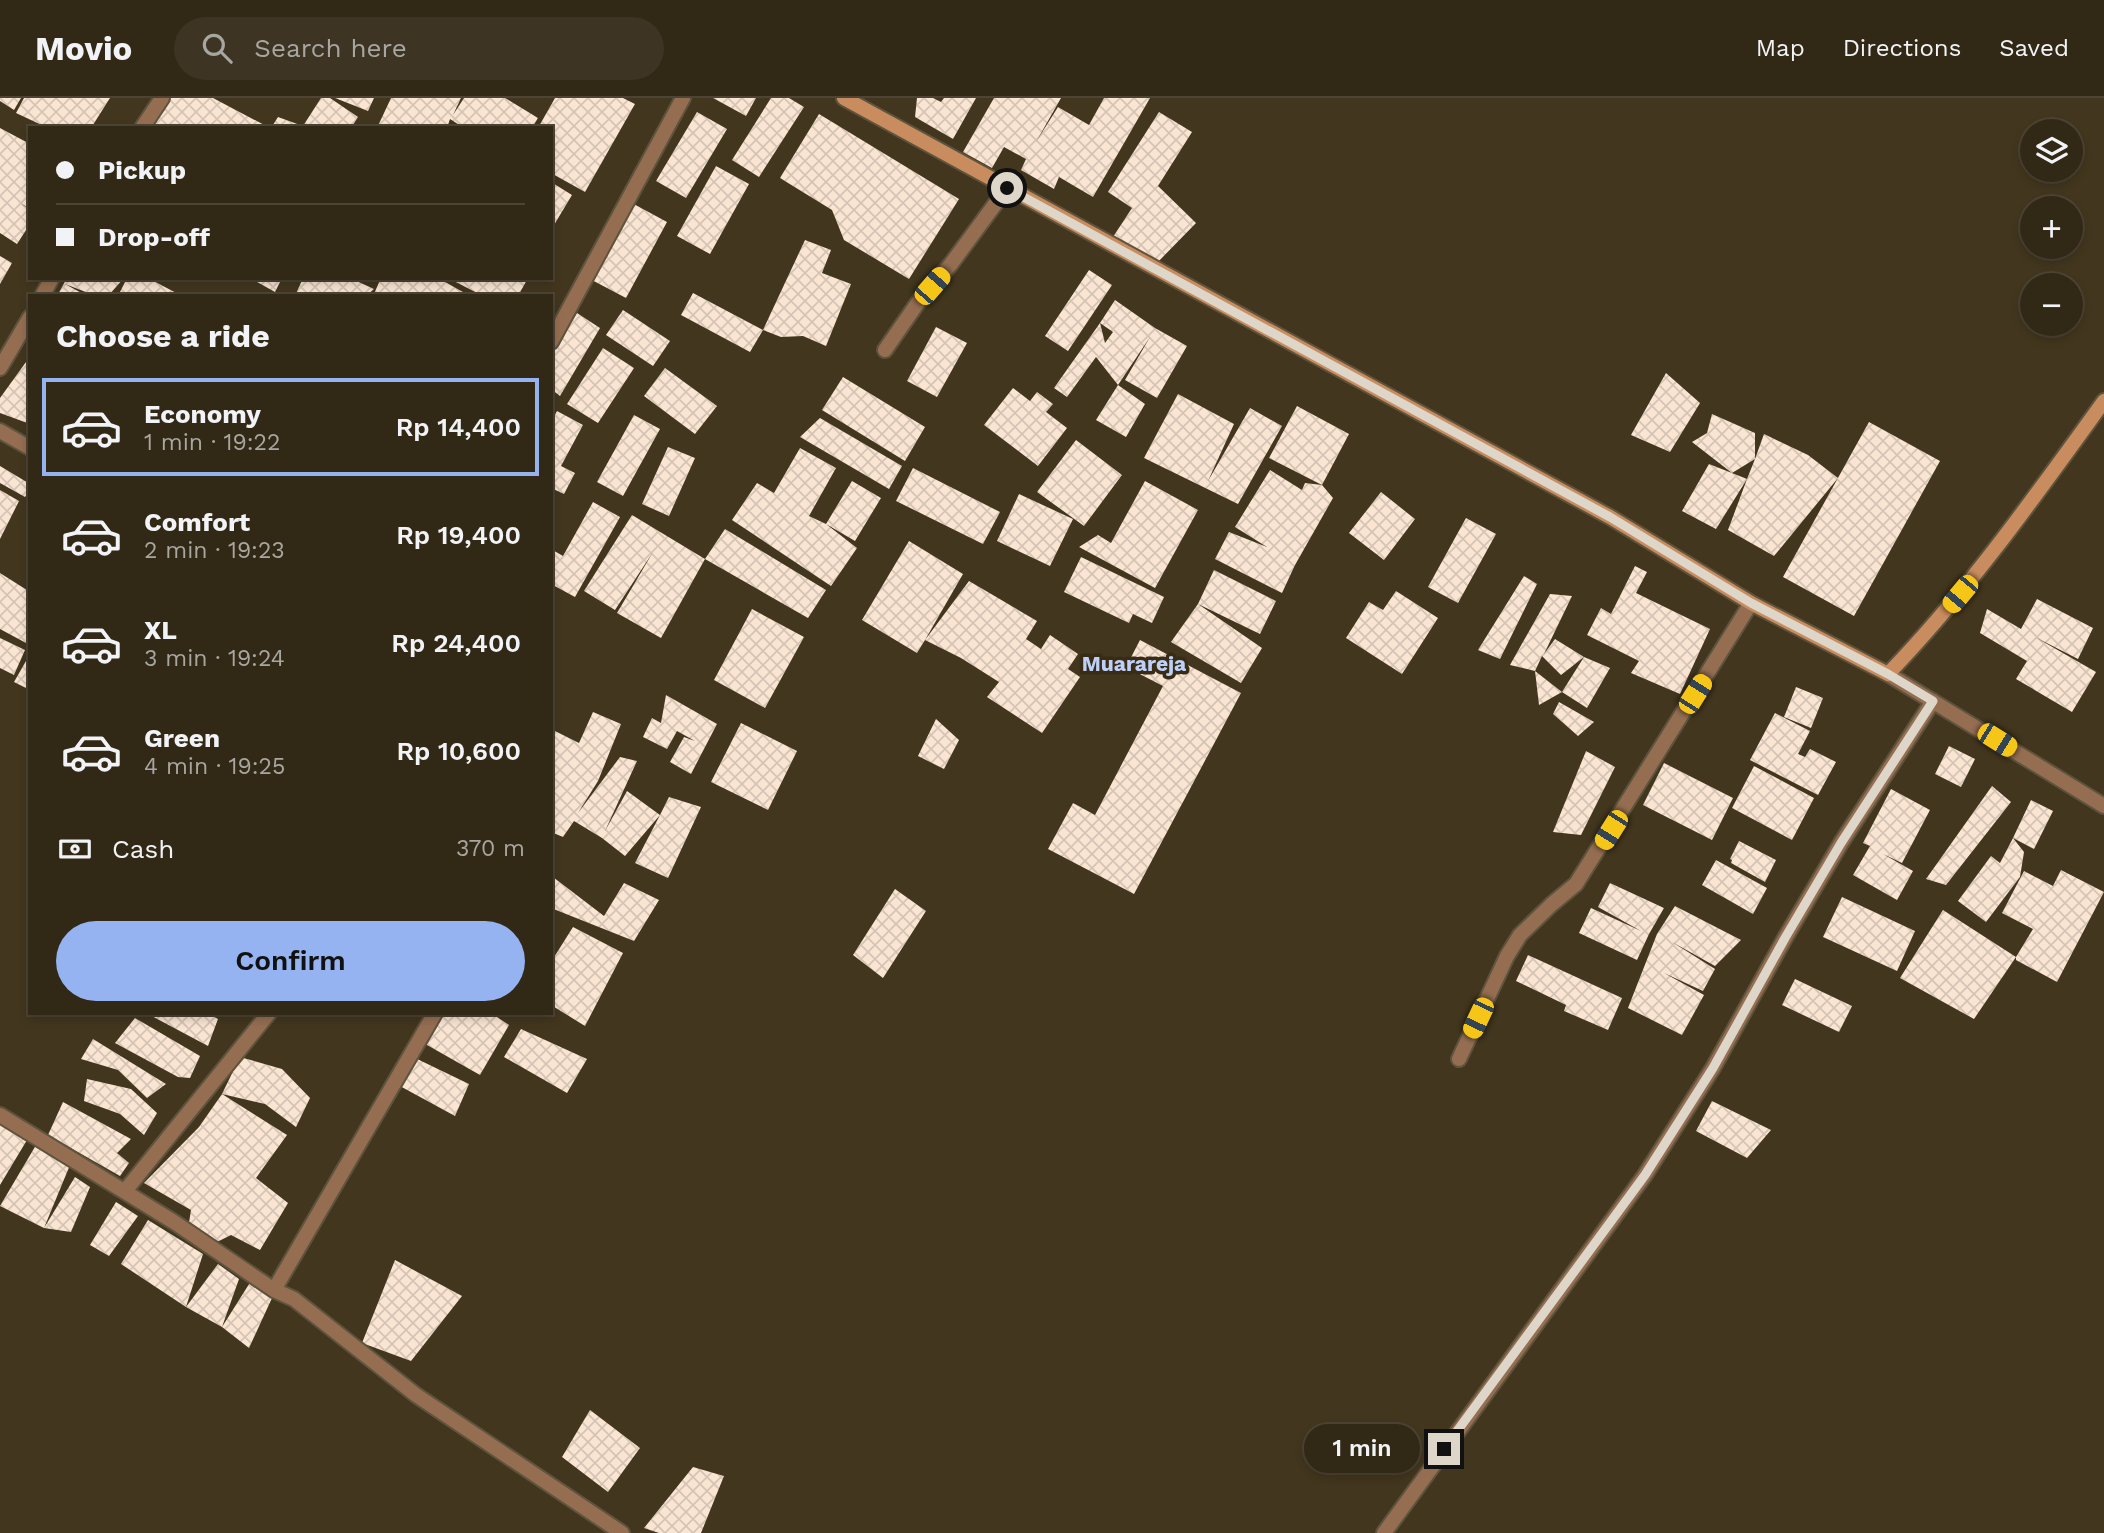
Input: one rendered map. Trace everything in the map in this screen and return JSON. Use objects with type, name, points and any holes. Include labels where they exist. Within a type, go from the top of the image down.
[{"type":"street","points":[[143,126],[162,98]]},
{"type":"street","points":[[553,338],[683,98]]},
{"type":"street","points":[[844,98],[1610,517],[1751,603],[1888,674],[2104,806]]},
{"type":"street","points":[[885,349],[1007,188]]},
{"type":"street","points":[[0,368],[28,320]]},
{"type":"street","points":[[1888,674],[1960,594],[2030,504],[2104,401]]},
{"type":"street","points":[[0,431],[28,447]]},
{"type":"street","points":[[1459,1059],[1520,935],[1576,884],[1751,603]]},
{"type":"street","points":[[1384,1533],[1645,1175],[1713,1068],[1841,843],[1933,701]]},
{"type":"street","points":[[125,1191],[268,1015]]},
{"type":"street","points":[[274,1290],[435,1015]]},
{"type":"street","points":[[0,1115],[125,1191],[274,1290],[293,1298],[416,1395],[622,1533]]},
{"type":"building","points":[[0,98],[21,98],[14,110],[0,101]]},
{"type":"building","points":[[24,98],[110,98],[92,126],[44,126],[16,113]]},
{"type":"building","points":[[168,98],[213,98],[266,126],[152,126]]},
{"type":"building","points":[[321,98],[330,98],[358,117],[352,126],[303,126]]},
{"type":"building","points":[[335,98],[374,98],[368,111]]},
{"type":"building","points":[[391,98],[461,98],[453,115],[464,98],[505,98],[538,118],[533,126],[461,126],[450,119],[448,126],[378,126]]},
{"type":"building","points":[[555,98],[623,98],[635,104],[585,192],[553,174],[553,126],[539,126]]},
{"type":"building","points":[[713,98],[756,98],[746,116]]},
{"type":"building","points":[[771,98],[789,98],[804,107],[759,177],[732,160]]},
{"type":"building","points":[[917,98],[933,98],[941,102],[944,98],[976,98],[953,139],[915,117]]},
{"type":"building","points":[[994,98],[1061,98],[1036,142],[1058,107],[1089,125],[1104,98],[1150,98],[1093,197],[1059,177],[1054,189],[1021,170],[1026,159],[1004,147],[992,168],[963,152]]},
{"type":"building","points":[[697,112],[727,129],[686,198],[656,181]]},
{"type":"building","points":[[1159,112],[1192,132],[1158,186],[1196,223],[1155,265],[1111,240],[1132,208],[1108,192]]},
{"type":"building","points":[[819,114],[959,199],[909,279],[844,240],[832,210],[780,178]]},
{"type":"building","points":[[278,117],[303,126],[272,126]]},
{"type":"building","points":[[0,128],[28,143],[28,207],[21,204],[28,208],[28,227],[17,244],[0,233]]},
{"type":"building","points":[[716,166],[749,184],[710,254],[677,236]]},
{"type":"building","points":[[553,183],[572,195],[553,227]]},
{"type":"building","points":[[630,202],[667,222],[626,298],[588,278]]},
{"type":"building","points":[[805,240],[831,250],[822,273],[851,284],[826,346],[803,336],[781,337],[763,330]]},
{"type":"building","points":[[0,256],[12,263],[0,284]]},
{"type":"building","points":[[1089,270],[1112,285],[1068,351],[1045,336]]},
{"type":"building","points":[[66,280],[122,280],[110,294],[91,294],[65,284],[83,294],[58,294]]},
{"type":"building","points":[[126,280],[152,280],[178,294],[119,294]]},
{"type":"building","points":[[254,280],[281,280],[275,292]]},
{"type":"building","points":[[302,280],[354,280],[374,289],[368,294],[296,294]]},
{"type":"building","points":[[380,280],[442,280],[466,294],[374,294]]},
{"type":"building","points":[[452,280],[527,280],[519,294],[479,294]]},
{"type":"building","points":[[693,293],[763,330],[750,352],[681,315]]},
{"type":"building","points":[[1115,300],[1187,346],[1157,398],[1125,380],[1150,337],[1118,385],[1096,357],[1067,397],[1054,388]],"holes":[[[1100,323],[1113,332],[1105,343]]]},
{"type":"building","points":[[623,310],[670,341],[653,366],[606,335]]},
{"type":"building","points":[[577,313],[600,328],[560,396],[553,391],[553,353]]},
{"type":"building","points":[[936,327],[967,343],[937,397],[907,381]]},
{"type":"building","points":[[603,348],[634,368],[598,423],[567,404]]},
{"type":"building","points":[[26,362],[28,364],[28,423],[0,413],[0,398]]},
{"type":"building","points":[[665,368],[717,406],[695,434],[644,396]]},
{"type":"building","points":[[1666,373],[1700,403],[1670,452],[1631,435]]},
{"type":"building","points":[[843,377],[925,427],[905,461],[822,410]]},
{"type":"building","points":[[1118,385],[1145,404],[1126,437],[1096,420]]},
{"type":"building","points":[[1013,388],[1030,401],[1037,392],[1053,404],[1046,412],[1067,428],[1038,466],[984,425]]},
{"type":"building","points":[[1178,394],[1234,424],[1208,481],[1250,408],[1282,426],[1238,504],[1144,458]]},
{"type":"building","points":[[1297,406],[1349,434],[1322,485],[1269,458]]},
{"type":"building","points":[[557,411],[583,425],[561,466],[575,473],[564,494],[553,489],[553,418]]},
{"type":"building","points":[[1712,414],[1755,433],[1755,459],[1732,473],[1692,442],[1707,433]]},
{"type":"building","points":[[634,415],[660,429],[623,496],[597,482]]},
{"type":"building","points":[[820,418],[902,466],[889,489],[800,437]]},
{"type":"building","points":[[1869,422],[1940,461],[1854,616],[1783,577]]},
{"type":"building","points":[[1764,434],[1808,455],[1838,478],[1774,556],[1728,530]]},
{"type":"building","points":[[1076,440],[1122,475],[1084,526],[1037,492]]},
{"type":"building","points":[[668,447],[695,458],[669,516],[642,504]]},
{"type":"building","points":[[800,448],[836,468],[809,516],[826,524],[857,548],[831,586],[732,520],[757,483],[774,493]]},
{"type":"building","points":[[1709,464],[1747,479],[1716,529],[1682,511]]},
{"type":"building","points":[[0,466],[28,483],[28,493],[25,497],[0,483]]},
{"type":"building","points":[[913,468],[1000,512],[983,544],[896,501]]},
{"type":"building","points":[[1270,470],[1302,490],[1305,483],[1322,485],[1333,498],[1282,593],[1215,559],[1229,532],[1267,547],[1235,527]]},
{"type":"building","points":[[852,481],[881,498],[855,541],[826,524]]},
{"type":"building","points":[[1145,481],[1198,510],[1155,588],[1079,547],[1098,535],[1111,543]]},
{"type":"building","points":[[0,490],[19,501],[0,539]]},
{"type":"building","points":[[1381,492],[1415,519],[1384,560],[1349,533]]},
{"type":"building","points":[[1019,494],[1073,519],[1050,566],[997,541]]},
{"type":"building","points":[[593,502],[620,517],[575,597],[553,585],[553,550],[563,556]]},
{"type":"building","points":[[632,515],[705,559],[661,638],[617,613],[653,552],[615,610],[584,591]]},
{"type":"building","points":[[1466,518],[1496,534],[1458,603],[1428,587]]},
{"type":"building","points":[[725,529],[826,590],[808,618],[705,559]]},
{"type":"building","points":[[909,541],[963,574],[917,653],[862,620]]},
{"type":"building","points":[[1081,557],[1164,597],[1152,623],[1133,614],[1129,623],[1064,592]]},
{"type":"building","points":[[1635,566],[1647,572],[1636,593],[1710,629],[1680,694],[1631,673],[1639,661],[1587,635],[1601,608],[1611,614]]},
{"type":"building","points":[[1214,570],[1276,601],[1260,634],[1198,604]]},
{"type":"building","points":[[0,573],[28,591],[28,639],[26,643],[0,629]]},
{"type":"building","points":[[1524,576],[1537,584],[1500,659],[1478,650]]},
{"type":"building","points":[[969,581],[1037,621],[1026,639],[1041,649],[1050,635],[1078,654],[1068,669],[1080,677],[1042,733],[987,697],[999,682],[961,658],[925,640]]},
{"type":"building","points":[[1396,591],[1438,618],[1402,674],[1346,638],[1369,602],[1383,610]]},
{"type":"building","points":[[1550,594],[1572,596],[1544,654],[1555,639],[1584,657],[1561,675],[1542,656],[1535,671],[1510,665]]},
{"type":"building","points":[[2037,599],[2093,628],[2078,659],[2035,637],[2096,672],[2072,712],[2016,679],[2027,661],[1980,633],[1987,609],[2021,629]]},
{"type":"building","points":[[1198,604],[1262,648],[1241,683],[1171,642]]},
{"type":"building","points":[[752,609],[804,637],[765,708],[714,680]]},
{"type":"building","points":[[0,638],[25,650],[14,675],[0,668]]},
{"type":"building","points":[[1140,640],[1241,693],[1134,894],[1048,849],[1073,803],[1095,815],[1163,686],[1126,667]]},
{"type":"building","points":[[1584,657],[1610,668],[1587,708],[1562,692]]},
{"type":"building","points":[[28,658],[28,689],[14,682]]},
{"type":"building","points":[[1535,671],[1562,692],[1539,705]]},
{"type":"building","points":[[1796,687],[1823,698],[1811,728],[1784,717]]},
{"type":"building","points":[[666,695],[717,724],[691,774],[670,762],[684,737],[695,741],[677,731],[667,749],[643,737],[652,718],[661,723]]},
{"type":"building","points":[[1559,702],[1594,722],[1578,736],[1553,714]]},
{"type":"building","points":[[593,712],[621,724],[598,781],[578,813],[620,757],[637,761],[605,831],[627,791],[660,815],[625,856],[574,821],[563,837],[553,833],[553,730],[579,743]]},
{"type":"building","points":[[1775,713],[1810,731],[1798,754],[1805,757],[1810,749],[1836,762],[1818,795],[1750,760]]},
{"type":"building","points":[[936,719],[959,740],[944,769],[918,756]]},
{"type":"building","points":[[741,723],[797,751],[768,810],[711,782]]},
{"type":"building","points":[[1949,746],[1975,759],[1961,787],[1935,774]]},
{"type":"building","points":[[1586,751],[1615,767],[1581,835],[1553,832]]},
{"type":"building","points":[[1664,763],[1733,798],[1712,840],[1643,805]]},
{"type":"building","points":[[1754,766],[1814,798],[1792,840],[1732,808]]},
{"type":"building","points":[[1992,786],[2011,802],[1946,885],[1926,879]]},
{"type":"building","points":[[1891,789],[1930,810],[1902,863],[1883,854],[1913,871],[1897,900],[1853,875],[1870,846],[1863,843]]},
{"type":"building","points":[[669,797],[701,807],[668,878],[635,863]]},
{"type":"building","points":[[2031,800],[2053,811],[2034,849],[2013,838]]},
{"type":"building","points":[[2013,838],[2024,852],[2020,877],[1986,922],[1958,901],[1991,856],[2000,863]]},
{"type":"building","points":[[1739,841],[1776,860],[1765,882],[1731,863],[1730,859]]},
{"type":"building","points":[[1716,860],[1767,888],[1753,914],[1702,885]]},
{"type":"building","points":[[2061,870],[2104,892],[2057,982],[2016,960],[2033,929],[2002,913],[2024,871],[2053,886]]},
{"type":"building","points":[[553,877],[604,916],[624,883],[659,900],[634,941],[553,909]]},
{"type":"building","points":[[1610,883],[1664,908],[1637,960],[1579,933],[1591,908],[1641,931],[1598,907]]},
{"type":"building","points":[[895,889],[926,911],[883,978],[853,955]]},
{"type":"building","points":[[1842,897],[1915,931],[1897,971],[1823,937]]},
{"type":"building","points":[[1675,906],[1741,940],[1715,966],[1672,942],[1715,969],[1703,991],[1664,973],[1704,995],[1682,1035],[1628,1008],[1657,934]]},
{"type":"building","points":[[1943,910],[2016,957],[1974,1019],[1900,978]]},
{"type":"building","points":[[573,927],[623,953],[585,1026],[553,1006],[553,959]]},
{"type":"building","points":[[1528,955],[1622,998],[1608,1030],[1564,1011],[1566,1005],[1516,981]]},
{"type":"building","points":[[1795,979],[1852,1006],[1839,1032],[1782,1005]]},
{"type":"building","points":[[150,1015],[211,1015],[218,1019],[208,1046]]},
{"type":"building","points":[[436,1015],[494,1015],[509,1025],[480,1075],[420,1041]]},
{"type":"building","points":[[135,1018],[200,1056],[190,1078],[178,1077],[115,1043]]},
{"type":"building","points":[[521,1029],[587,1059],[567,1093],[504,1057]]},
{"type":"building","points":[[93,1039],[166,1084],[147,1098],[118,1070],[81,1059]]},
{"type":"building","points":[[411,1056],[469,1084],[455,1116],[398,1085]]},
{"type":"building","points":[[240,1057],[282,1069],[310,1098],[296,1127],[265,1104],[222,1094]]},
{"type":"building","points":[[87,1079],[131,1089],[157,1113],[144,1135],[120,1114],[84,1101]]},
{"type":"building","points":[[222,1094],[287,1135],[256,1178],[288,1203],[260,1250],[231,1235],[217,1242],[188,1229],[191,1210],[144,1183],[199,1127]]},
{"type":"building","points":[[1712,1101],[1771,1130],[1747,1158],[1696,1131]]},
{"type":"building","points":[[63,1102],[131,1139],[117,1153],[129,1163],[120,1176],[48,1135]]},
{"type":"building","points":[[0,1124],[27,1140],[0,1185]]},
{"type":"building","points":[[39,1140],[70,1165],[44,1228],[0,1206]]},
{"type":"building","points":[[75,1177],[90,1187],[71,1232],[44,1228]]},
{"type":"building","points":[[116,1202],[138,1216],[109,1256],[90,1245]]},
{"type":"building","points":[[148,1220],[203,1254],[186,1307],[121,1264]]},
{"type":"building","points":[[395,1260],[462,1296],[411,1361],[362,1343]]},
{"type":"building","points":[[218,1264],[239,1279],[222,1327],[186,1307]]},
{"type":"building","points":[[251,1281],[272,1298],[249,1348],[222,1327]]},
{"type":"building","points":[[590,1410],[640,1448],[608,1492],[562,1457]]},
{"type":"building","points":[[693,1467],[724,1476],[701,1533],[659,1533],[644,1528]]},
{"type":"district","name":"Muarareja","points":[[1134,664]]},
{"type":"route","points":[[1007,188],[1610,517],[1751,603],[1888,674],[1933,701],[1841,843],[1713,1068],[1645,1175],[1444,1449]]}]
